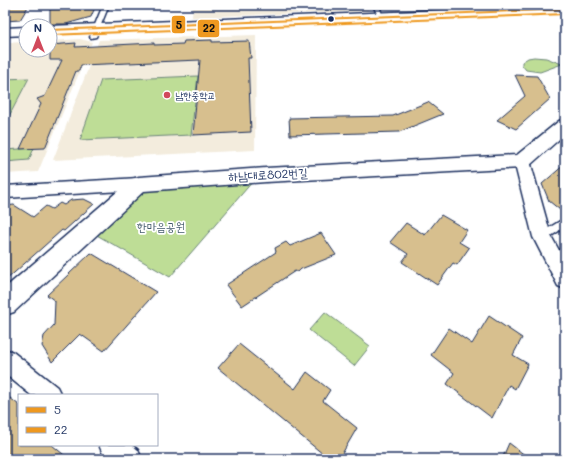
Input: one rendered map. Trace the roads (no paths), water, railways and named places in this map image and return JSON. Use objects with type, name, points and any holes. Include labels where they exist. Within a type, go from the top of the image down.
[{"type":"main road","points":[[58,31],[95,33],[378,11],[565,9]]},
{"type":"main road","points":[[5,32],[18,31]]},
{"type":"main road","points":[[522,161],[562,132]]},
{"type":"main road","name":"하남대로802번길","points":[[139,184],[266,175],[522,161]]},
{"type":"main road","points":[[5,304],[139,184]]},
{"type":"street","points":[[522,161],[552,249],[565,280]]},
{"type":"street","points":[[5,192],[139,184]]},
{"type":"street","points":[[5,360],[48,394]]},
{"type":"street","points":[[113,446],[129,459]]},
{"type":"lane","points":[[95,33],[106,5]]},
{"type":"lane","points":[[552,249],[565,222]]},
{"type":"place","name":"남한중학교","points":[[167,95]]},
{"type":"park label","name":"한마음공원","points":[[161,227]]}]
